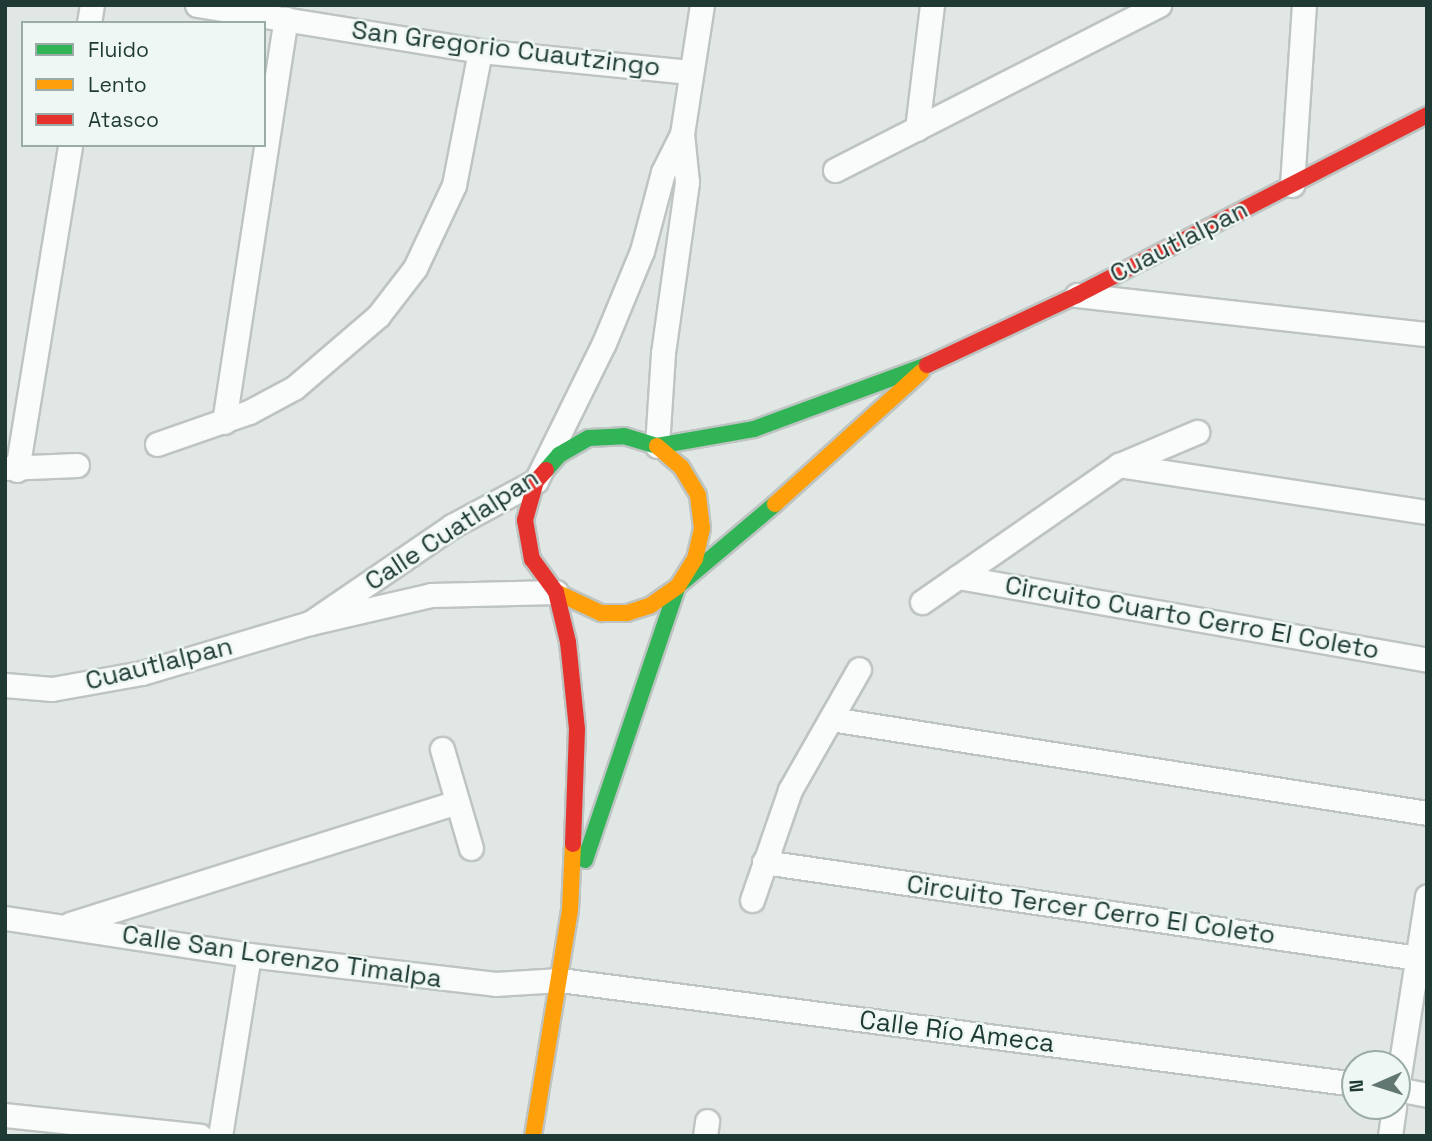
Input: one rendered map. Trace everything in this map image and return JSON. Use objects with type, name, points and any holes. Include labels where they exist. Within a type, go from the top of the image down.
[{"type":"street","name":"San Gregorio Cuautzingo","points":[[197,5],[480,51],[691,72]]},
{"type":"street","points":[[570,910],[612,773],[677,586],[695,559],[702,528],[698,495],[681,467],[657,446],[663,353],[687,182],[682,134],[702,5]]},
{"type":"street","points":[[917,130],[932,5]]},
{"type":"street","points":[[835,170],[1159,5]]},
{"type":"street","points":[[1292,186],[1304,5]]},
{"type":"street","points":[[224,422],[286,19]]},
{"type":"street","points":[[157,444],[224,422],[294,388],[335,357],[378,316],[415,268],[454,185],[480,51]]},
{"type":"street","name":"Cuautlalpan","points":[[929,364],[1077,295],[1427,115]]},
{"type":"street","points":[[533,1136],[570,910],[577,729],[570,654],[556,592],[532,559],[525,520],[536,481],[604,343],[642,251],[663,172],[682,134]]},
{"type":"street","points":[[70,147],[11,469],[77,465]]},
{"type":"street","points":[[1077,295],[1427,334]]},
{"type":"street","points":[[677,586],[823,463],[929,364]]},
{"type":"street","name":"Calle Cuatlalpan","points":[[310,623],[452,526],[536,481],[559,455],[589,439],[624,436],[657,446],[754,429],[929,364]]},
{"type":"street","name":"Circuito Cuarto Cerro El Coleto","points":[[922,602],[1119,464],[1197,432]]},
{"type":"street","points":[[1119,464],[1427,512]]},
{"type":"street","name":"Circuito Cuarto Cerro El Coleto","points":[[958,577],[1427,660]]},
{"type":"street","name":"Calle Cuatlalpan","points":[[310,623],[431,595],[556,592],[601,613],[627,613],[651,605],[677,586]]},
{"type":"street","name":"Cuautlalpan","points":[[5,685],[52,689],[142,673],[310,623]]},
{"type":"street","points":[[752,900],[790,790],[859,669]]},
{"type":"street","points":[[831,719],[1427,813]]},
{"type":"street","points":[[442,749],[471,848]]},
{"type":"street","points":[[62,927],[457,802]]},
{"type":"street","name":"Circuito Tercer Cerro El Coleto","points":[[764,862],[1417,958]]},
{"type":"street","points":[[1403,1050],[1427,896]]},
{"type":"street","name":"Calle San Lorenzo Timalpa","points":[[5,918],[249,955],[495,984],[559,980]]},
{"type":"street","points":[[220,1136],[249,955]]},
{"type":"street","name":"Calle Río Ameca","points":[[559,980],[1341,1082]]},
{"type":"street","points":[[5,1115],[200,1136]]},
{"type":"traffic: fast","points":[[546,470],[559,455],[589,438],[624,436],[657,446],[754,429],[927,365]]},
{"type":"traffic: fast","points":[[585,860],[678,586],[775,504]]},
{"type":"traffic: slow","points":[[775,504],[921,372]]},
{"type":"traffic: slow","points":[[556,592],[601,613],[627,613],[651,605],[678,586],[695,559],[702,528],[698,495],[681,467],[657,446]]},
{"type":"traffic: slow","points":[[533,1136],[570,910],[573,844]]},
{"type":"traffic: jam","points":[[927,365],[1077,295],[1427,115]]},
{"type":"traffic: jam","points":[[546,470],[536,481],[525,520],[532,559],[556,592],[568,642],[577,729],[573,844]]}]
